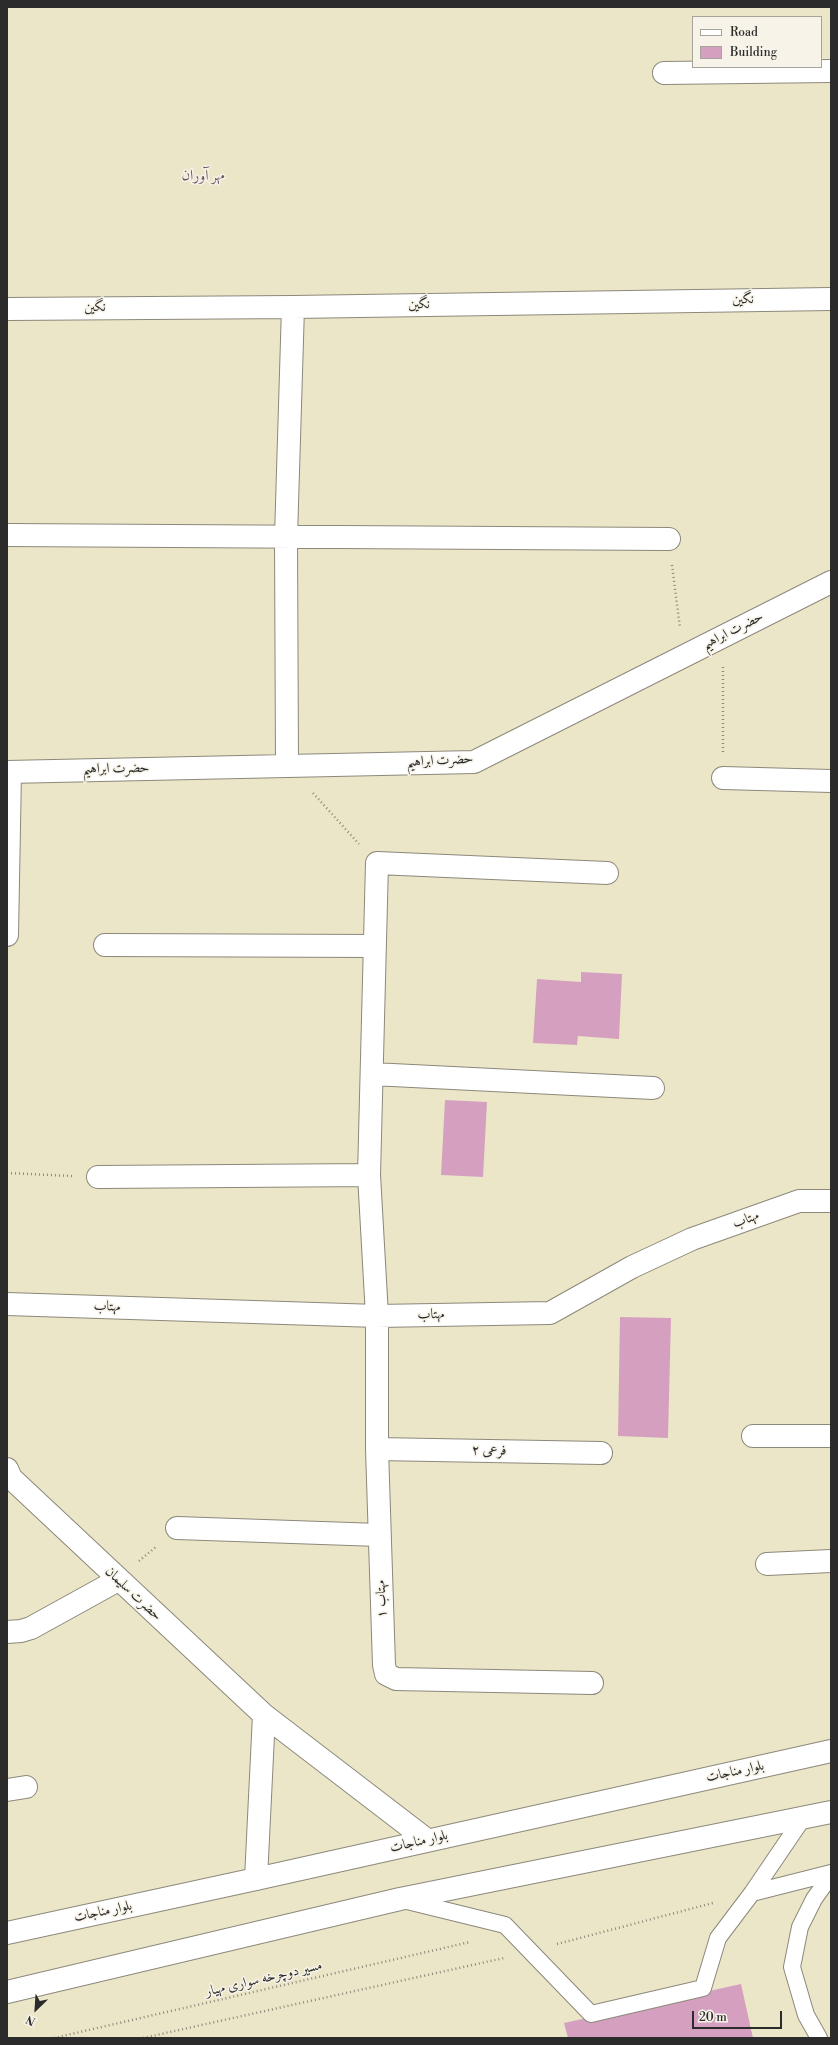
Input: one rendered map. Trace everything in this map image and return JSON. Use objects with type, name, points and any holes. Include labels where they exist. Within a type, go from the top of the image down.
[{"type":"street","points":[[664,74],[831,71]]},
{"type":"street","name":"نگین","points":[[7,309],[293,307],[831,299]]},
{"type":"street","points":[[288,765],[286,537],[293,307]]},
{"type":"street","points":[[7,535],[669,539]]},
{"type":"street","name":"حضرت ابراهیم","points":[[8,772],[474,762],[831,582]]},
{"type":"street","points":[[7,935],[8,772]]},
{"type":"street","points":[[723,778],[831,781]]},
{"type":"street","points":[[377,863],[607,873]]},
{"type":"street","name":"مهتاب ۱","points":[[377,863],[369,1175],[377,1316],[377,1449],[384,1665],[386,1674],[396,1679],[592,1682]]},
{"type":"street","points":[[105,945],[374,946]]},
{"type":"street","points":[[372,1074],[653,1088]]},
{"type":"street","points":[[98,1177],[369,1175]]},
{"type":"street","name":"مهتاب","points":[[7,1304],[377,1316],[550,1313],[632,1267],[692,1239],[799,1201],[831,1201]]},
{"type":"street","points":[[753,1436],[831,1436]]},
{"type":"street","name":"فرعی ۲","points":[[377,1449],[601,1453]]},
{"type":"street","name":"حضرت سلیمان","points":[[7,1469],[11,1478],[118,1580],[264,1715],[427,1840]]},
{"type":"street","points":[[177,1528],[380,1535]]},
{"type":"street","points":[[767,1564],[831,1561]]},
{"type":"street","points":[[7,1632],[21,1631],[31,1628],[118,1580]]},
{"type":"street","points":[[256,1879],[264,1715]]},
{"type":"street","name":"بلوار مناجات","points":[[7,1933],[831,1751]]},
{"type":"street","points":[[7,1992],[400,1899],[831,1812]]},
{"type":"lane","points":[[400,1899],[505,1925],[592,2014],[703,1988],[718,1938],[752,1893],[803,1818]]},
{"type":"lane","points":[[752,1893],[831,1874]]},
{"type":"lane","points":[[819,2038],[806,2015],[792,1967],[800,1927],[814,1899],[831,1874]]},
{"type":"path","points":[[669,539],[683,656]]},
{"type":"path","points":[[723,636],[723,778]]},
{"type":"path","points":[[288,765],[377,863]]},
{"type":"path","points":[[7,1173],[98,1177]]},
{"type":"path","points":[[118,1580],[177,1528]]},
{"type":"path","points":[[552,1945],[752,1893]]},
{"type":"path","name":"مسیر دوچرخه سواری مهیار","points":[[54,2038],[478,1940]]},
{"type":"path","points":[[143,2038],[506,1957]]},
{"type":"building","points":[[581,972],[622,974],[619,1039],[578,1036],[577,1045],[533,1043],[537,979],[581,982]]},
{"type":"building","points":[[445,1100],[487,1102],[483,1177],[441,1175]]},
{"type":"building","points":[[620,1317],[671,1318],[668,1438],[618,1436]]},
{"type":"building","points":[[741,1984],[753,2038],[568,2038],[564,2023]]},
{"type":"district","name":"مهر آوران","points":[[203,176]]}]
